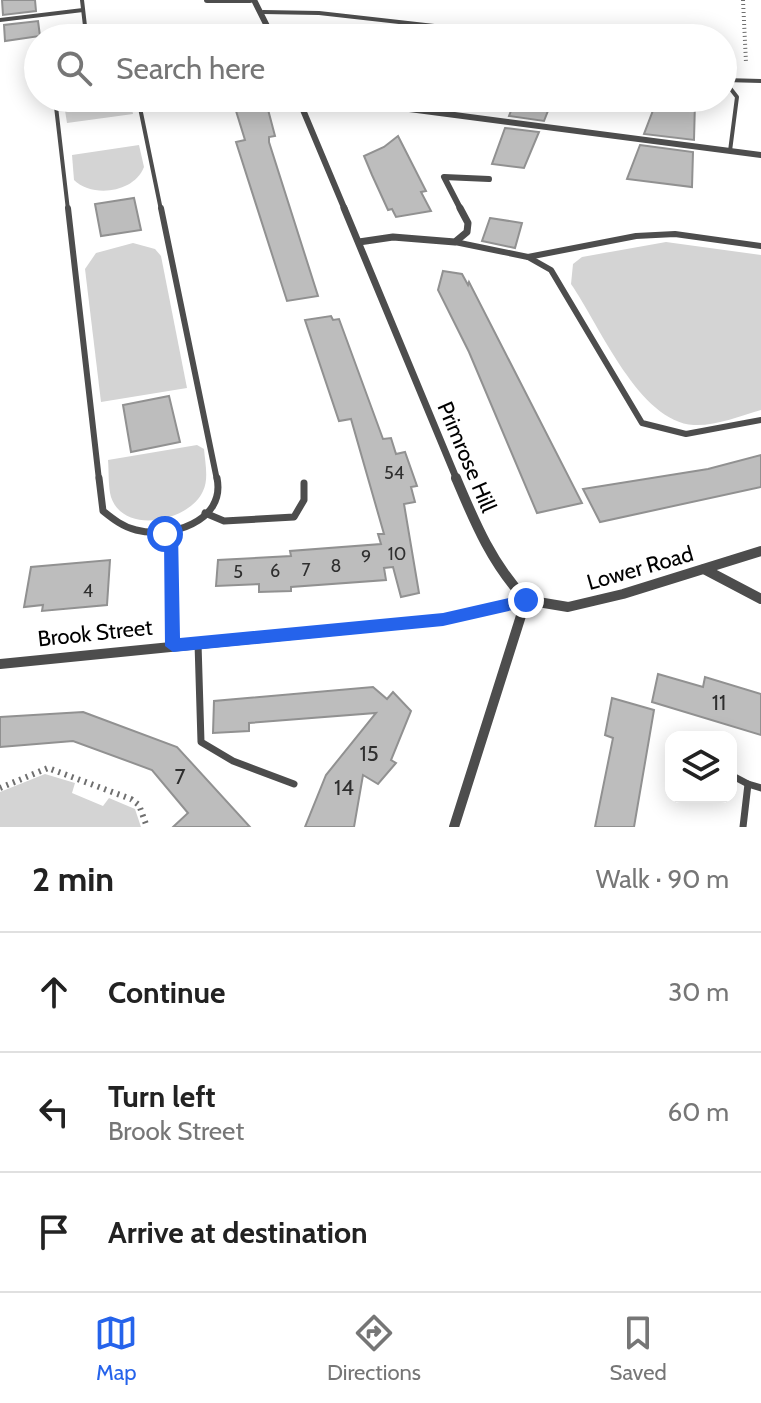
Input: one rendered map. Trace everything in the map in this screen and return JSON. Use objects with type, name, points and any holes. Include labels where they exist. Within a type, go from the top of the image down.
[{"type":"street","points":[[207,0],[252,0],[263,12],[268,24]]},
{"type":"street","name":"Primrose Hill","points":[[304,112],[481,538],[507,580],[526,600]]},
{"type":"street","points":[[432,112],[761,155]]},
{"type":"street","points":[[359,242],[393,237],[455,242],[467,232],[468,223],[444,177],[489,179]]},
{"type":"street","name":"Lower Road","points":[[526,600],[568,607],[623,594],[761,551]]},
{"type":"street","points":[[704,569],[761,599]]},
{"type":"street","points":[[454,827],[526,600]]},
{"type":"street","name":"Brook Street","points":[[0,664],[443,620],[526,600]]},
{"type":"lane","points":[[82,0],[85,24]]},
{"type":"lane","points":[[0,20],[83,10]]},
{"type":"lane","points":[[263,12],[319,13],[417,24]]},
{"type":"lane","points":[[737,80],[761,81]]},
{"type":"lane","points":[[57,112],[103,511],[113,523],[127,531],[145,535],[184,528],[205,513],[218,492],[218,484],[141,112]]},
{"type":"lane","points":[[730,151],[735,112]]},
{"type":"lane","points":[[528,257],[636,236],[675,234],[761,246]]},
{"type":"lane","points":[[455,242],[528,257],[551,270],[642,423],[660,432],[680,436],[761,420]]},
{"type":"lane","points":[[205,513],[224,521],[294,517],[304,500],[304,483]]},
{"type":"lane","points":[[171,532],[173,646]]},
{"type":"lane","points":[[198,643],[201,742],[233,761],[294,784]]},
{"type":"lane","points":[[737,778],[761,788]]},
{"type":"lane","points":[[743,827],[748,784]]},
{"type":"path","points":[[743,0],[747,81]]},
{"type":"path","points":[[0,788],[48,768],[131,799],[139,805],[147,827]]},
{"type":"shaded area","points":[[65,112],[133,114],[67,123]]},
{"type":"shaded area","points":[[139,145],[144,167],[131,183],[101,191],[82,186],[74,180],[72,155]]},
{"type":"shaded area","points":[[666,242],[761,255],[761,410],[702,425],[674,420],[656,408],[623,369],[571,284],[573,264],[582,257]]},
{"type":"shaded area","points":[[133,243],[155,249],[161,256],[187,388],[101,402],[85,269],[96,253]]},
{"type":"shaded area","points":[[197,445],[204,449],[205,486],[196,501],[185,510],[157,520],[142,520],[129,517],[118,509],[110,493],[108,460]]},
{"type":"shaded area","points":[[45,774],[75,783],[72,793],[103,806],[109,798],[135,809],[141,827],[0,827],[0,792]]},
{"type":"building","points":[[2,0],[35,0],[36,11],[3,15]]},
{"type":"building","points":[[38,21],[38,24],[24,24],[24,38],[5,41],[4,25]]},
{"type":"building","points":[[236,112],[269,112],[275,136],[269,137],[269,142],[318,296],[287,301],[236,142],[245,140]]},
{"type":"building","points":[[511,112],[548,112],[544,121],[509,116]]},
{"type":"building","points":[[652,112],[695,112],[694,140],[644,134]]},
{"type":"building","points":[[505,128],[539,132],[524,168],[492,164]]},
{"type":"building","points":[[398,136],[426,191],[421,192],[431,211],[396,217],[392,209],[388,210],[372,175],[364,156]]},
{"type":"building","points":[[640,145],[693,152],[692,187],[627,179]]},
{"type":"building","points":[[134,198],[141,230],[101,236],[95,204]]},
{"type":"building","points":[[490,218],[522,223],[515,248],[482,241]]},
{"type":"building","points":[[443,271],[462,274],[468,285],[469,282],[582,503],[537,513],[469,352],[438,290]]},
{"type":"building","points":[[331,316],[333,320],[339,319],[383,439],[391,438],[396,454],[405,452],[417,486],[411,487],[415,502],[404,504],[419,593],[401,597],[393,567],[384,568],[386,580],[291,587],[291,591],[259,592],[259,584],[216,586],[218,560],[291,556],[290,551],[381,544],[378,534],[384,534],[351,419],[339,421],[305,320]]},
{"type":"building","points":[[169,396],[180,442],[131,452],[123,405]]},
{"type":"building","points":[[761,455],[761,487],[600,522],[583,489],[708,469]]},
{"type":"building","points":[[110,560],[107,605],[42,611],[43,605],[24,607],[31,567]]},
{"type":"building","points":[[658,674],[703,687],[705,677],[761,694],[761,735],[652,702]]},
{"type":"building","points":[[373,687],[387,699],[393,692],[411,711],[391,760],[396,763],[378,784],[363,775],[354,827],[305,827],[326,775],[376,713],[249,723],[249,731],[213,733],[214,701]]},
{"type":"building","points":[[612,698],[654,710],[634,827],[595,827],[613,738],[605,735]]},
{"type":"building","points":[[83,712],[177,747],[250,827],[173,827],[188,813],[152,770],[73,741],[0,747],[0,717]]},
{"type":"route","points":[[165,534],[171,532],[173,646],[443,620],[526,600]]}]
